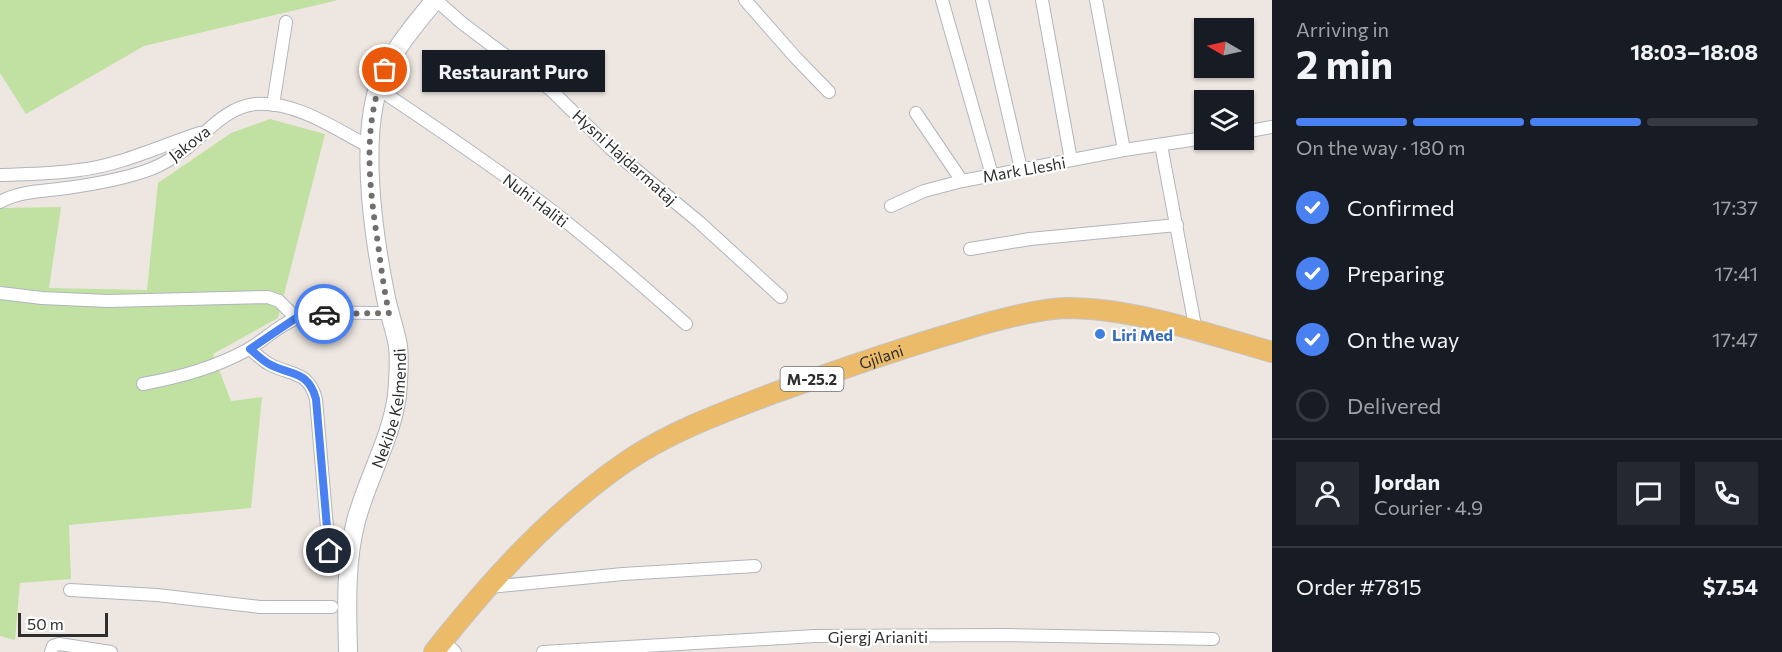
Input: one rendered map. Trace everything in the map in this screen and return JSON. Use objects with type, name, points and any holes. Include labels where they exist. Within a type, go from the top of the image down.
[{"type":"main road","name":"Gjilani","points":[[444,648],[510,561],[565,509],[628,461],[656,444],[720,414],[838,370],[967,329],[1042,310],[1109,311],[1196,331],[1272,352]]},
{"type":"street","name":"Nekibe Kelmendi","points":[[348,652],[348,571],[352,543],[356,521],[384,442],[396,398],[399,349],[385,293],[371,202],[371,124],[377,88],[385,70],[436,0]]},
{"type":"street","name":"Hysni Hajdarmataj","points":[[436,0],[462,23],[550,90],[611,149],[699,222],[781,297]]},
{"type":"street","points":[[745,0],[796,58],[830,92]]},
{"type":"street","points":[[942,0],[992,175]]},
{"type":"street","points":[[982,0],[1021,169]]},
{"type":"street","points":[[1042,0],[1071,160]]},
{"type":"street","points":[[1096,0],[1124,150]]},
{"type":"street","points":[[273,105],[286,22]]},
{"type":"street","name":"Nuhi Haliti","points":[[377,88],[450,137],[545,206],[686,324]]},
{"type":"street","name":"Jakova","points":[[0,202],[21,194],[86,185],[151,169],[187,148],[224,116],[253,104],[296,110],[370,147]]},
{"type":"street","points":[[916,113],[962,180]]},
{"type":"street","points":[[1254,130],[1272,127]]},
{"type":"street","points":[[0,175],[80,170],[142,155],[205,131]]},
{"type":"street","name":"Mark Lleshi","points":[[891,206],[924,191],[962,180],[1194,140]]},
{"type":"street","points":[[1161,145],[1196,331]]},
{"type":"street","points":[[970,249],[1030,239],[1177,225]]},
{"type":"street","points":[[0,293],[42,298],[108,301],[268,297],[279,301],[296,318]]},
{"type":"street","points":[[143,384],[188,375],[223,363],[250,349],[296,318],[331,313],[389,313]]},
{"type":"street","points":[[250,349],[270,364],[308,381],[313,389],[316,399],[329,551]]},
{"type":"street","points":[[489,587],[623,574],[755,566]]},
{"type":"street","points":[[70,590],[157,595],[260,606],[332,607]]},
{"type":"street","name":"Gjergj Arianiti","points":[[543,652],[815,636],[1111,636],[1213,639]]},
{"type":"street","points":[[51,652],[53,646],[59,644],[111,652]]},
{"type":"green space","points":[[0,0],[338,0],[144,46],[26,114],[0,73]]},
{"type":"green space","points":[[270,119],[325,134],[278,318],[213,354],[231,401],[262,397],[251,508],[69,525],[71,579],[20,583],[15,640],[0,636],[0,208],[61,207],[49,288],[147,290],[158,183],[231,133]]},
{"type":"way so far","points":[[324,314],[389,313],[371,202],[370,147],[377,88],[385,70]]},
{"type":"place","name":"Restaurant Puro","points":[[385,70]]},
{"type":"place","name":"Liri Med","points":[[1100,334]]},
{"type":"route","points":[[324,314],[296,318],[250,349],[270,364],[308,381],[313,389],[316,399],[329,551]]}]
